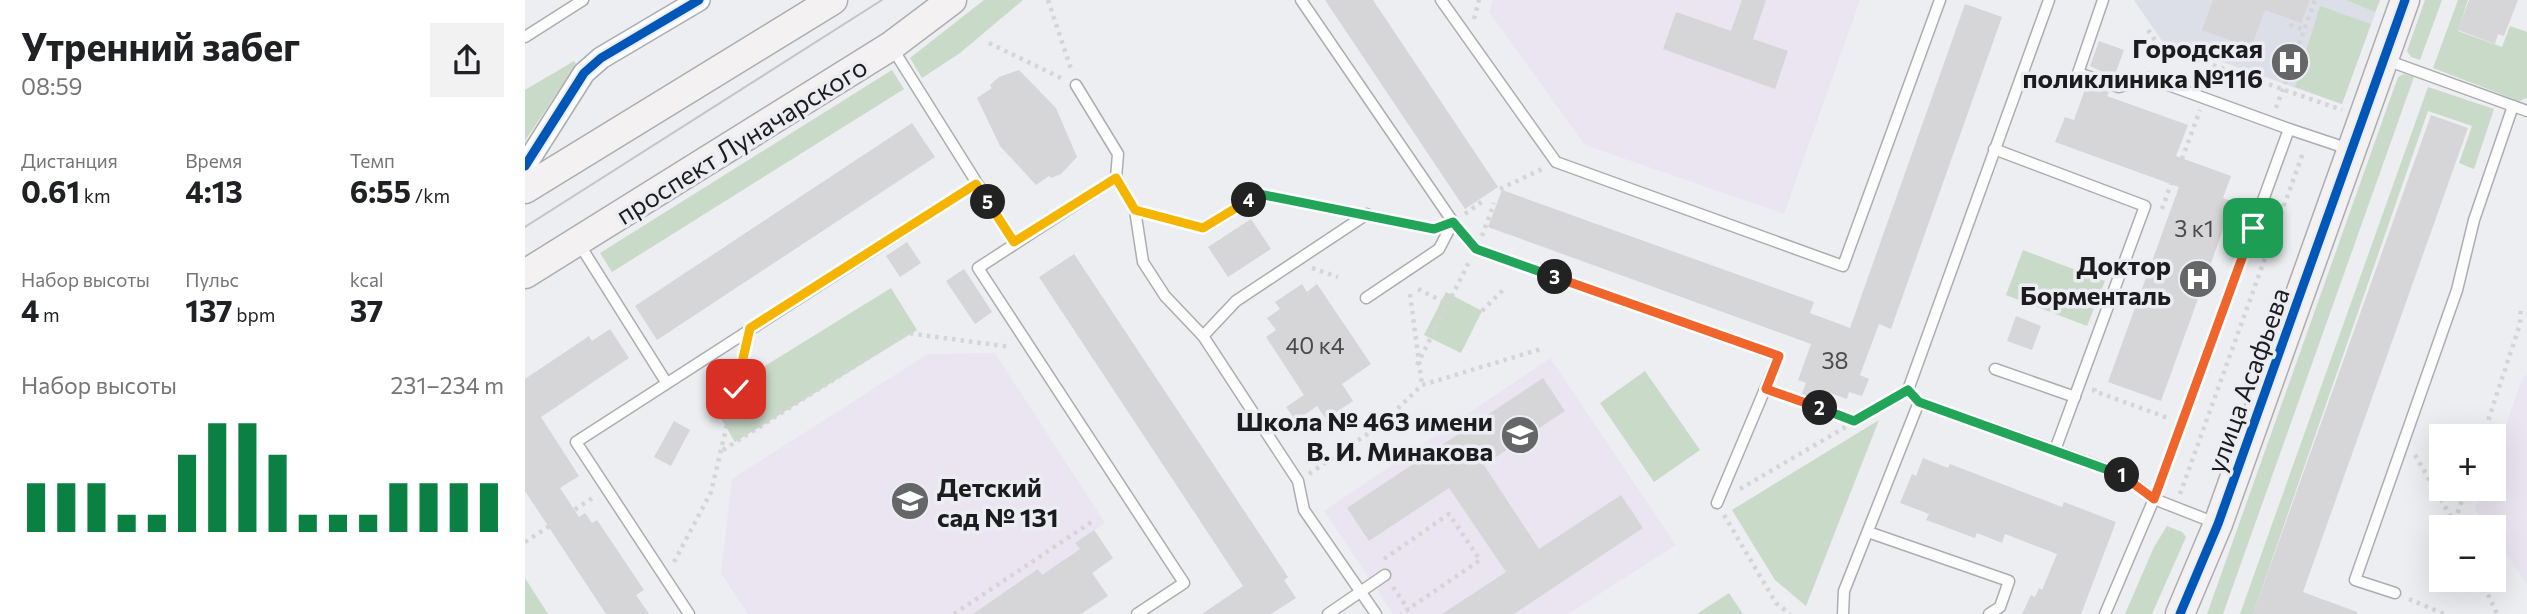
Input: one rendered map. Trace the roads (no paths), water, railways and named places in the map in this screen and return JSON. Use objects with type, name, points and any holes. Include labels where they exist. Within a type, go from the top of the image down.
[{"type":"main road","points":[[525,189],[833,0]]},
{"type":"main road","name":"проспект Луначарского","points":[[525,274],[891,46],[952,0]]},
{"type":"main road","name":"улица Асафьева","points":[[2180,614],[2218,524],[2405,0]]},
{"type":"street","points":[[525,166],[584,74],[601,58],[699,0]]},
{"type":"lane","points":[[525,37],[583,0]]},
{"type":"lane","points":[[1301,0],[1453,222],[1476,249],[1779,356],[1717,503]]},
{"type":"lane","points":[[1441,0],[1556,162],[1843,266],[1940,0]]},
{"type":"lane","points":[[2049,0],[1908,390],[1919,402],[2124,475],[2154,499],[2218,524]]},
{"type":"lane","points":[[2103,0],[2078,73],[2119,87],[2149,78],[2352,150]]},
{"type":"lane","points":[[891,46],[1014,242]]},
{"type":"lane","points":[[2384,59],[2527,111]]},
{"type":"lane","points":[[1076,85],[1118,153],[1116,178],[1135,210],[1143,262],[1165,296],[1203,336],[1298,481],[1304,510],[1376,614]]},
{"type":"lane","points":[[2395,593],[2355,580],[2457,290],[2474,220],[2513,106]]},
{"type":"lane","points":[[2105,614],[2154,499],[2289,129]]},
{"type":"lane","points":[[1994,149],[2145,206],[2055,450]]},
{"type":"lane","points":[[1116,178],[1014,242],[978,268],[1184,583],[1137,614]]},
{"type":"lane","points":[[689,614],[576,442],[976,184]]},
{"type":"lane","points":[[1135,210],[1203,228],[1259,194],[1434,229],[1453,222]]},
{"type":"lane","points":[[1203,336],[1236,301],[1367,215]]},
{"type":"lane","points":[[1366,298],[1439,250],[1453,222]]},
{"type":"lane","points":[[578,241],[666,382]]},
{"type":"lane","points":[[1995,369],[2075,397]]},
{"type":"lane","points":[[1843,614],[1844,592],[1919,402]]},
{"type":"lane","points":[[1868,532],[2009,581],[2000,607],[1989,614]]},
{"type":"lane","points":[[1328,614],[1385,575]]},
{"type":"tram line","points":[[525,227],[882,0]]},
{"type":"place","name":"Городская поликлиника №116","points":[[2290,62]]},
{"type":"place","name":"Доктор Борменталь","points":[[2198,279]]},
{"type":"place","name":"Школа № 463 имени В. И. Минакова","points":[[1520,435]]},
{"type":"place","name":"Детский сад № 131","points":[[910,501]]}]
